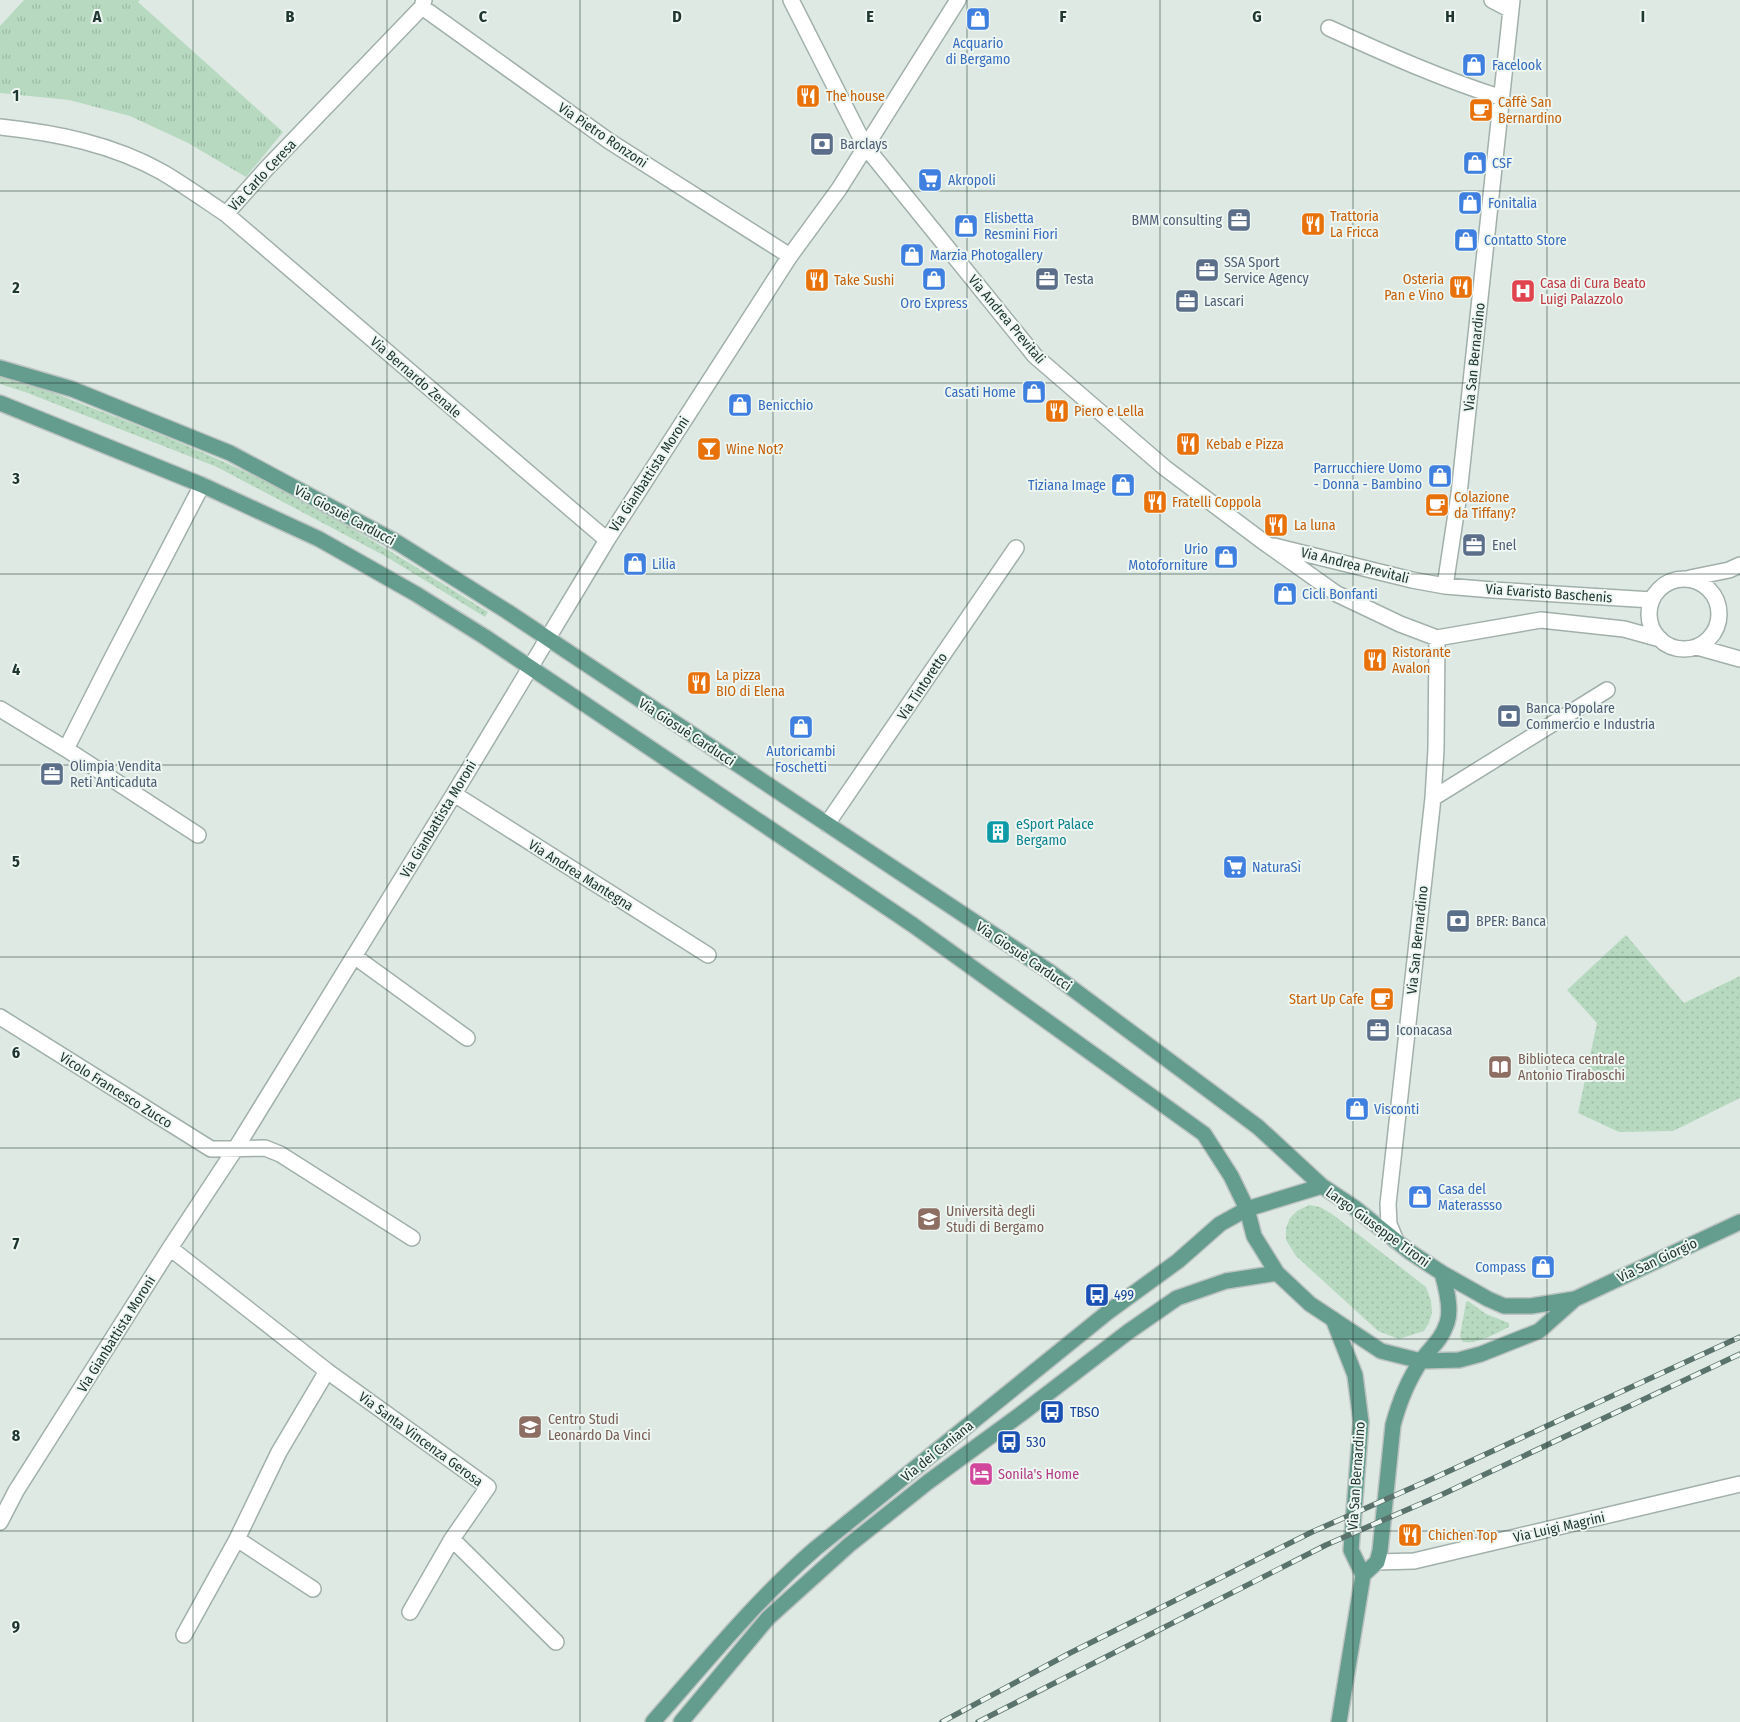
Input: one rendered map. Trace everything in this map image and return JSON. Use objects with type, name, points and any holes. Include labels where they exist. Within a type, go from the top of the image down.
[{"type":"main road","name":"Via Giosuè Carducci","points":[[0,368],[72,389],[230,452],[398,543],[508,612],[1050,972],[1258,1127],[1322,1186]]},
{"type":"main road","points":[[0,403],[202,484],[319,539],[416,594],[530,667],[913,925],[1204,1134],[1231,1176],[1247,1209],[1254,1236],[1277,1273],[1310,1304],[1381,1351],[1421,1361],[1404,1392],[1394,1425],[1377,1562],[1363,1575],[1339,1722]]},
{"type":"main road","name":"Largo Giuseppe Tironi","points":[[1247,1209],[1322,1186],[1355,1208],[1442,1273],[1448,1296],[1448,1322],[1437,1344],[1421,1361]]},
{"type":"main road","name":"Via dei Caniana","points":[[653,1722],[764,1597],[815,1549],[1108,1312],[1178,1261],[1220,1224],[1247,1209]]},
{"type":"main road","name":"Via San Giorgio","points":[[1442,1273],[1504,1306],[1531,1306],[1575,1298],[1740,1222]]},
{"type":"main road","name":"Via dei Caniana","points":[[681,1722],[768,1618],[849,1545],[935,1477],[1128,1332],[1177,1298],[1226,1281],[1277,1273]]},
{"type":"main road","name":"Via San Giorgio","points":[[1421,1361],[1459,1360],[1504,1346],[1539,1330],[1575,1298]]},
{"type":"main road","name":"Via San Bernardino","points":[[1333,1319],[1355,1375],[1361,1422],[1351,1550],[1363,1575]]},
{"type":"street","name":"Via Andrea Previtali","points":[[791,0],[865,146],[1035,356],[1164,468],[1337,594],[1400,624],[1437,638]]},
{"type":"street","name":"Via Gianbattista Moroni","points":[[0,1522],[4,1504],[236,1148],[454,794],[606,540],[790,256],[839,189],[958,0]]},
{"type":"street","points":[[1492,0],[1512,5]]},
{"type":"street","name":"Via Pietro Ronzoni","points":[[424,2],[609,141],[790,256]]},
{"type":"street","name":"Via Carlo Ceresa","points":[[0,127],[43,132],[88,142],[127,156],[161,172],[226,214],[266,168],[424,2]]},
{"type":"street","name":"Via San Bernardino","points":[[1446,586],[1459,494],[1512,5]]},
{"type":"street","points":[[1329,28],[1400,61],[1502,98]]},
{"type":"street","name":"Via Bernardo Zenale","points":[[226,214],[606,540]]},
{"type":"street","points":[[66,749],[202,484]]},
{"type":"street","name":"Via Andrea Previtali","points":[[1265,543],[1412,580],[1446,586]]},
{"type":"street","name":"Via Tintoretto","points":[[827,824],[1016,548]]},
{"type":"street","points":[[1660,639],[1650,621],[1649,610],[1658,590],[1667,583],[1677,579],[1688,579],[1729,570],[1740,565]]},
{"type":"street","points":[[1688,579],[1700,582],[1710,588],[1720,610],[1715,632],[1707,641],[1697,647]]},
{"type":"street","name":"Via Evaristo Baschenis","points":[[1446,586],[1652,600]]},
{"type":"street","name":"Via Evaristo Baschenis","points":[[1437,638],[1541,620],[1624,630],[1660,639],[1677,649],[1697,647],[1740,659]]},
{"type":"street","name":"Via San Bernardino","points":[[1396,1240],[1389,1224],[1388,1204],[1433,798],[1436,749],[1437,638]]},
{"type":"street","points":[[1433,798],[1607,690]]},
{"type":"street","points":[[0,709],[66,749],[198,835]]},
{"type":"street","name":"Via Andrea Mantegna","points":[[454,794],[708,955]]},
{"type":"street","points":[[354,956],[467,1038]]},
{"type":"street","name":"Vicolo Francesco Zucco","points":[[0,1017],[211,1149],[236,1148]]},
{"type":"street","points":[[236,1148],[265,1148],[280,1154],[412,1238]]},
{"type":"street","name":"Via Santa Vincenza Gerosa","points":[[170,1248],[327,1372],[488,1488],[452,1539],[410,1612]]},
{"type":"street","points":[[184,1635],[237,1540],[279,1452],[327,1372]]},
{"type":"street","name":"Via Luigi Magrini","points":[[1377,1562],[1414,1561],[1740,1484]]},
{"type":"street","points":[[452,1539],[556,1642]]},
{"type":"street","points":[[237,1540],[313,1589]]},
{"type":"green space","points":[[24,0],[140,0],[138,2],[283,132],[246,177],[188,143],[130,116],[69,100],[0,93],[0,26]]},
{"type":"green space","points":[[0,375],[152,431],[254,476],[350,527],[488,612],[485,617],[385,556],[217,467],[0,384]]},
{"type":"green space","points":[[1626,935],[1684,1003],[1740,976],[1740,1098],[1673,1131],[1619,1132],[1578,1113],[1597,1023],[1567,990]]},
{"type":"green space","points":[[1309,1205],[1320,1207],[1332,1214],[1426,1287],[1431,1301],[1432,1313],[1424,1331],[1399,1339],[1378,1331],[1296,1256],[1286,1240],[1286,1228],[1290,1218],[1297,1211]]},
{"type":"green space","points":[[1468,1301],[1486,1314],[1509,1323],[1509,1327],[1479,1341],[1462,1341],[1460,1336],[1466,1302]]},
{"type":"railway","points":[[942,1722],[1070,1653],[1312,1532],[1740,1337]]},
{"type":"railway","points":[[978,1722],[1326,1545],[1441,1495],[1740,1354]]},
{"type":"place","name":"Acquario di Bergamo","points":[[978,19]]},
{"type":"place","name":"Facelook","points":[[1474,65]]},
{"type":"place","name":"The house","points":[[808,96]]},
{"type":"place","name":"Caffè San Bernardino","points":[[1481,110]]},
{"type":"place","name":"Barclays","points":[[822,144]]},
{"type":"place","name":"CSF","points":[[1475,163]]},
{"type":"place","name":"Akropoli","points":[[930,180]]},
{"type":"place","name":"Fonitalia","points":[[1470,203]]},
{"type":"place","name":"BMM consulting","points":[[1239,220]]},
{"type":"place","name":"Trattoria La Fricca","points":[[1313,224]]},
{"type":"place","name":"Elisbetta Resmini Fiori","points":[[966,226]]},
{"type":"place","name":"Contatto Store","points":[[1466,240]]},
{"type":"place","name":"Marzia Photogallery","points":[[912,255]]},
{"type":"place","name":"SSA Sport Service Agency","points":[[1207,270]]},
{"type":"place","name":"Oro Express","points":[[934,279]]},
{"type":"place","name":"Testa","points":[[1047,279]]},
{"type":"place","name":"Take Sushi","points":[[817,280]]},
{"type":"place","name":"Osteria Pan e Vino","points":[[1461,287]]},
{"type":"place","name":"Casa di Cura Beato Luigi Palazzolo","points":[[1523,291]]},
{"type":"place","name":"Lascari","points":[[1187,301]]},
{"type":"place","name":"Casati Home","points":[[1034,392]]},
{"type":"place","name":"Benicchio","points":[[740,405]]},
{"type":"place","name":"Piero e Lella","points":[[1057,411]]},
{"type":"place","name":"Kebab e Pizza","points":[[1188,444]]},
{"type":"place","name":"Wine Not?","points":[[709,449]]},
{"type":"place","name":"Parrucchiere Uomo - Donna - Bambino","points":[[1440,476]]},
{"type":"place","name":"Tiziana Image","points":[[1123,485]]},
{"type":"place","name":"Fratelli Coppola","points":[[1155,502]]},
{"type":"place","name":"Colazione da Tiffany?","points":[[1437,505]]},
{"type":"place","name":"La luna","points":[[1276,525]]},
{"type":"place","name":"Enel","points":[[1474,545]]},
{"type":"place","name":"Urio Motoforniture","points":[[1226,557]]},
{"type":"place","name":"Lilia","points":[[635,564]]},
{"type":"place","name":"Cicli Bonfanti","points":[[1285,594]]},
{"type":"place","name":"Ristorante Avalon","points":[[1375,660]]},
{"type":"place","name":"La pizza BIO di Elena","points":[[699,683]]},
{"type":"place","name":"Banca Popolare Commercio e Industria","points":[[1509,716]]},
{"type":"place","name":"Autoricambi Foschetti","points":[[801,727]]},
{"type":"place","name":"Olimpia Vendita Reti Anticaduta","points":[[52,774]]},
{"type":"place","name":"eSport Palace Bergamo","points":[[998,832]]},
{"type":"place","name":"NaturaSì","points":[[1235,867]]},
{"type":"place","name":"BPER: Banca","points":[[1458,921]]},
{"type":"place","name":"Start Up Cafe","points":[[1382,999]]},
{"type":"place","name":"Iconacasa","points":[[1378,1030]]},
{"type":"place","name":"Biblioteca centrale Antonio Tiraboschi","points":[[1500,1067]]},
{"type":"place","name":"Visconti","points":[[1357,1109]]},
{"type":"place","name":"Casa del Materassso","points":[[1420,1197]]},
{"type":"place","name":"Università degli Studi di Bergamo","points":[[929,1219]]},
{"type":"place","name":"Compass","points":[[1543,1267]]},
{"type":"place","name":"499","points":[[1097,1295]]},
{"type":"place","name":"TBSO","points":[[1052,1412]]},
{"type":"place","name":"Centro Studi Leonardo Da Vinci","points":[[530,1427]]},
{"type":"place","name":"530","points":[[1009,1442]]},
{"type":"place","name":"Sonila's Home","points":[[981,1474]]},
{"type":"place","name":"Chichen Top","points":[[1410,1535]]}]
